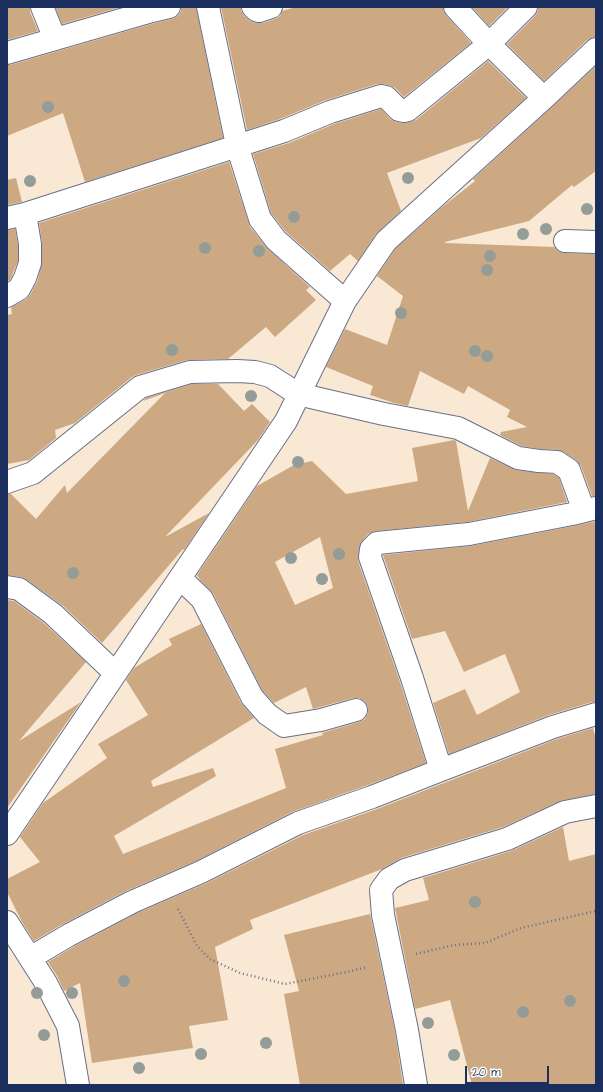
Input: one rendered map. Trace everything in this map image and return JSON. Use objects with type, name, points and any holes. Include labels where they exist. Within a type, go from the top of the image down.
[{"type":"street","points":[[42,7],[55,39]]},
{"type":"street","points":[[7,53],[169,7]]},
{"type":"street","points":[[208,7],[237,145],[260,219],[276,240],[345,301]]},
{"type":"street","points":[[253,7],[259,11],[271,7]]},
{"type":"street","points":[[455,7],[489,44],[544,98]]},
{"type":"street","points":[[7,296],[19,289],[25,278],[30,263],[30,244],[16,216],[284,131],[330,112],[381,96],[386,97],[399,110],[408,110],[489,44],[526,7]]},
{"type":"street","points":[[7,834],[286,421],[345,301],[386,241],[596,49]]},
{"type":"street","points":[[565,241],[596,242]]},
{"type":"street","points":[[7,482],[33,473],[140,387],[190,372],[255,372],[270,376],[298,394],[384,414],[458,428],[518,458],[557,462],[569,470],[590,510],[469,534],[377,544],[371,549],[370,557],[410,671],[441,770]]},
{"type":"street","points":[[180,578],[202,599],[252,697],[267,714],[284,726],[321,720],[356,710]]},
{"type":"street","points":[[7,587],[19,590],[53,614],[115,674]]},
{"type":"street","points":[[30,958],[76,931],[132,902],[201,872],[298,822],[372,797],[553,727],[596,714]]},
{"type":"street","points":[[416,1085],[407,1030],[383,915],[382,890],[389,879],[405,870],[507,839],[565,812],[596,806]]},
{"type":"street","points":[[7,922],[46,983],[68,1026],[78,1085]]},
{"type":"path","points":[[167,886],[197,946],[210,959],[240,973],[286,984],[347,972],[454,945],[484,943],[521,928],[596,911]]},
{"type":"building","points":[[7,7],[30,7],[30,12],[38,31],[7,40]]},
{"type":"building","points":[[55,7],[121,7],[62,24]]},
{"type":"building","points":[[181,7],[196,7],[223,138],[85,182],[63,113],[7,136],[7,65],[172,19],[178,16],[181,11]]},
{"type":"building","points":[[221,7],[241,7],[241,11],[244,16],[250,21],[263,23],[280,16],[282,11],[296,7],[443,7],[446,15],[471,43],[404,97],[395,88],[389,85],[377,84],[326,100],[280,119],[247,130]]},
{"type":"building","points":[[472,7],[508,7],[489,26]]},
{"type":"building","points":[[538,7],[596,7],[596,37],[587,40],[544,81],[507,44],[535,16],[538,11]]},
{"type":"building","points":[[488,61],[526,98],[481,138],[387,173],[401,211],[376,234],[358,261],[350,254],[330,271],[285,231],[271,213],[253,154],[289,143],[334,124],[381,109],[390,119],[396,122],[411,122],[416,120]]},
{"type":"building","points":[[596,66],[596,171],[574,187],[572,185],[529,221],[445,242],[554,247],[558,251],[564,253],[596,254],[596,496],[592,496],[581,466],[576,460],[558,450],[522,446],[500,435],[501,432],[527,427],[507,417],[510,410],[468,386],[464,394],[420,371],[408,406],[370,395],[373,386],[326,367],[345,329],[387,345],[403,296],[377,276],[395,249],[441,208],[475,181],[473,179]]},
{"type":"building","points":[[229,162],[250,227],[268,249],[310,287],[306,290],[316,300],[275,337],[266,327],[228,359],[187,360],[132,377],[75,423],[55,430],[56,438],[29,460],[7,464],[7,315],[12,314],[11,307],[25,300],[30,295],[37,282],[42,263],[42,242],[39,223]]},
{"type":"building","points":[[16,178],[22,202],[7,205],[7,180]]},
{"type":"building","points":[[15,229],[18,245],[18,261],[10,280],[7,281],[7,230]]},
{"type":"building","points":[[192,384],[218,384],[244,411],[252,404],[270,422],[258,440],[165,537],[209,513],[184,550],[183,549],[102,643],[62,605],[26,579],[7,575],[7,494],[11,494],[36,519],[65,485],[67,493],[165,393],[143,401],[146,398]]},
{"type":"building","points":[[454,440],[456,441],[468,511],[490,458],[516,470],[553,474],[559,478],[567,502],[467,522],[376,531],[368,534],[362,541],[359,547],[358,561],[400,682],[426,763],[292,812],[196,861],[126,891],[34,941],[22,922],[7,892],[7,879],[40,862],[20,837],[43,803],[107,758],[98,744],[148,715],[126,680],[134,668],[172,645],[169,639],[201,624],[241,703],[254,718],[151,781],[153,787],[213,768],[216,776],[114,836],[123,854],[286,788],[275,749],[323,735],[322,733],[365,719],[368,713],[368,707],[365,701],[359,698],[353,698],[313,709],[306,687],[274,703],[262,690],[213,593],[197,575],[257,486],[294,465],[312,461],[346,494],[418,481],[412,448]],"holes":[[[320,537],[333,588],[295,605],[275,562]]]},
{"type":"building","points":[[596,521],[596,702],[549,715],[449,754],[433,703],[465,689],[477,715],[520,692],[505,654],[464,672],[445,631],[412,639],[383,555],[471,546]]},
{"type":"building","points":[[7,600],[14,601],[45,624],[86,662],[19,741],[81,702],[7,808]]},
{"type":"building","points":[[593,728],[596,740],[596,794],[560,801],[503,827],[401,858],[382,869],[250,920],[253,929],[215,947],[228,1020],[189,1026],[193,1048],[92,1063],[80,983],[64,991],[48,962],[137,913],[207,883],[303,835],[377,809],[557,739]]},
{"type":"building","points":[[563,827],[569,861],[596,854],[596,1085],[472,1085],[450,1000],[415,1009],[395,908],[429,900],[423,878],[511,851]]},
{"type":"building","points":[[370,914],[395,1032],[403,1085],[300,1085],[284,994],[299,991],[284,935]]}]
